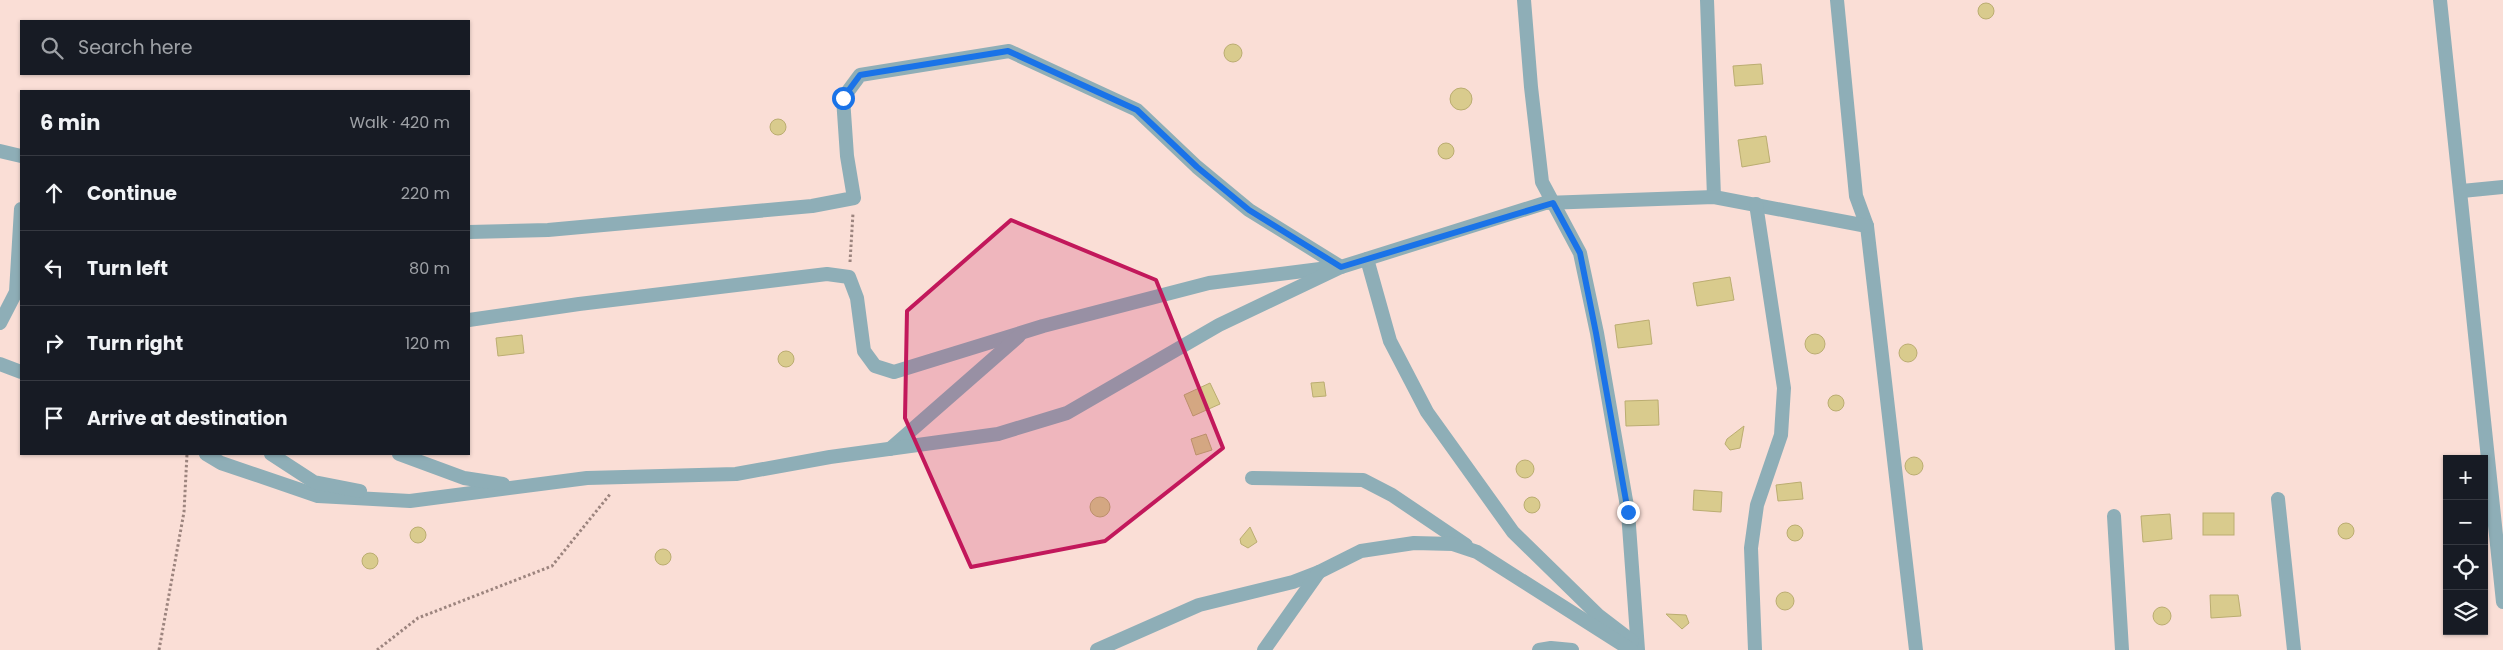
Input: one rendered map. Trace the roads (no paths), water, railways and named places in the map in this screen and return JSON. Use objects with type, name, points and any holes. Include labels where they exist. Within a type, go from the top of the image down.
[{"type":"street","points":[[1524,0],[1542,182],[1580,253],[1628,512],[1636,648]]},
{"type":"street","points":[[1707,0],[1714,197]]},
{"type":"street","points":[[1837,0],[1856,196],[1867,226],[1916,650]]},
{"type":"street","points":[[2440,0],[2462,192],[2503,602]]},
{"type":"street","points":[[470,232],[548,230],[812,206],[854,198],[847,156],[843,98],[860,75],[1008,51],[1137,110],[1197,167],[1249,210],[1341,267]]},
{"type":"street","points":[[0,151],[20,156]]},
{"type":"street","points":[[2462,192],[2503,187]]},
{"type":"street","points":[[208,455],[221,463],[318,496],[410,501],[587,478],[736,474],[889,449],[998,434],[1067,413],[1219,325],[1341,267],[1553,203],[1714,197],[1867,226]]},
{"type":"street","points":[[1755,650],[1750,548],[1757,505],[1781,435],[1784,388],[1756,204]]},
{"type":"street","points":[[0,323],[16,292],[20,226]]},
{"type":"street","points":[[1367,259],[1390,340],[1427,412],[1513,532],[1598,616],[1636,648]]},
{"type":"street","points":[[470,320],[579,304],[827,274],[849,277],[857,298],[864,351],[875,366],[894,372],[1024,332],[1209,283],[1341,267]]},
{"type":"street","points":[[889,449],[1024,332]]},
{"type":"street","points":[[0,364],[20,372]]},
{"type":"street","points":[[273,455],[314,482],[410,501]]},
{"type":"street","points":[[402,455],[464,478],[520,487]]},
{"type":"street","points":[[1252,478],[1363,480],[1392,495],[1477,552],[1636,648]]},
{"type":"street","points":[[2278,499],[2294,650]]},
{"type":"street","points":[[2114,516],[2122,650]]},
{"type":"street","points":[[1097,650],[1199,605],[1293,582],[1319,572],[1361,551],[1414,543],[1453,544],[1477,552]]},
{"type":"street","points":[[1264,650],[1319,572]]},
{"type":"street","points":[[1539,650],[1551,648],[1572,650]]}]
